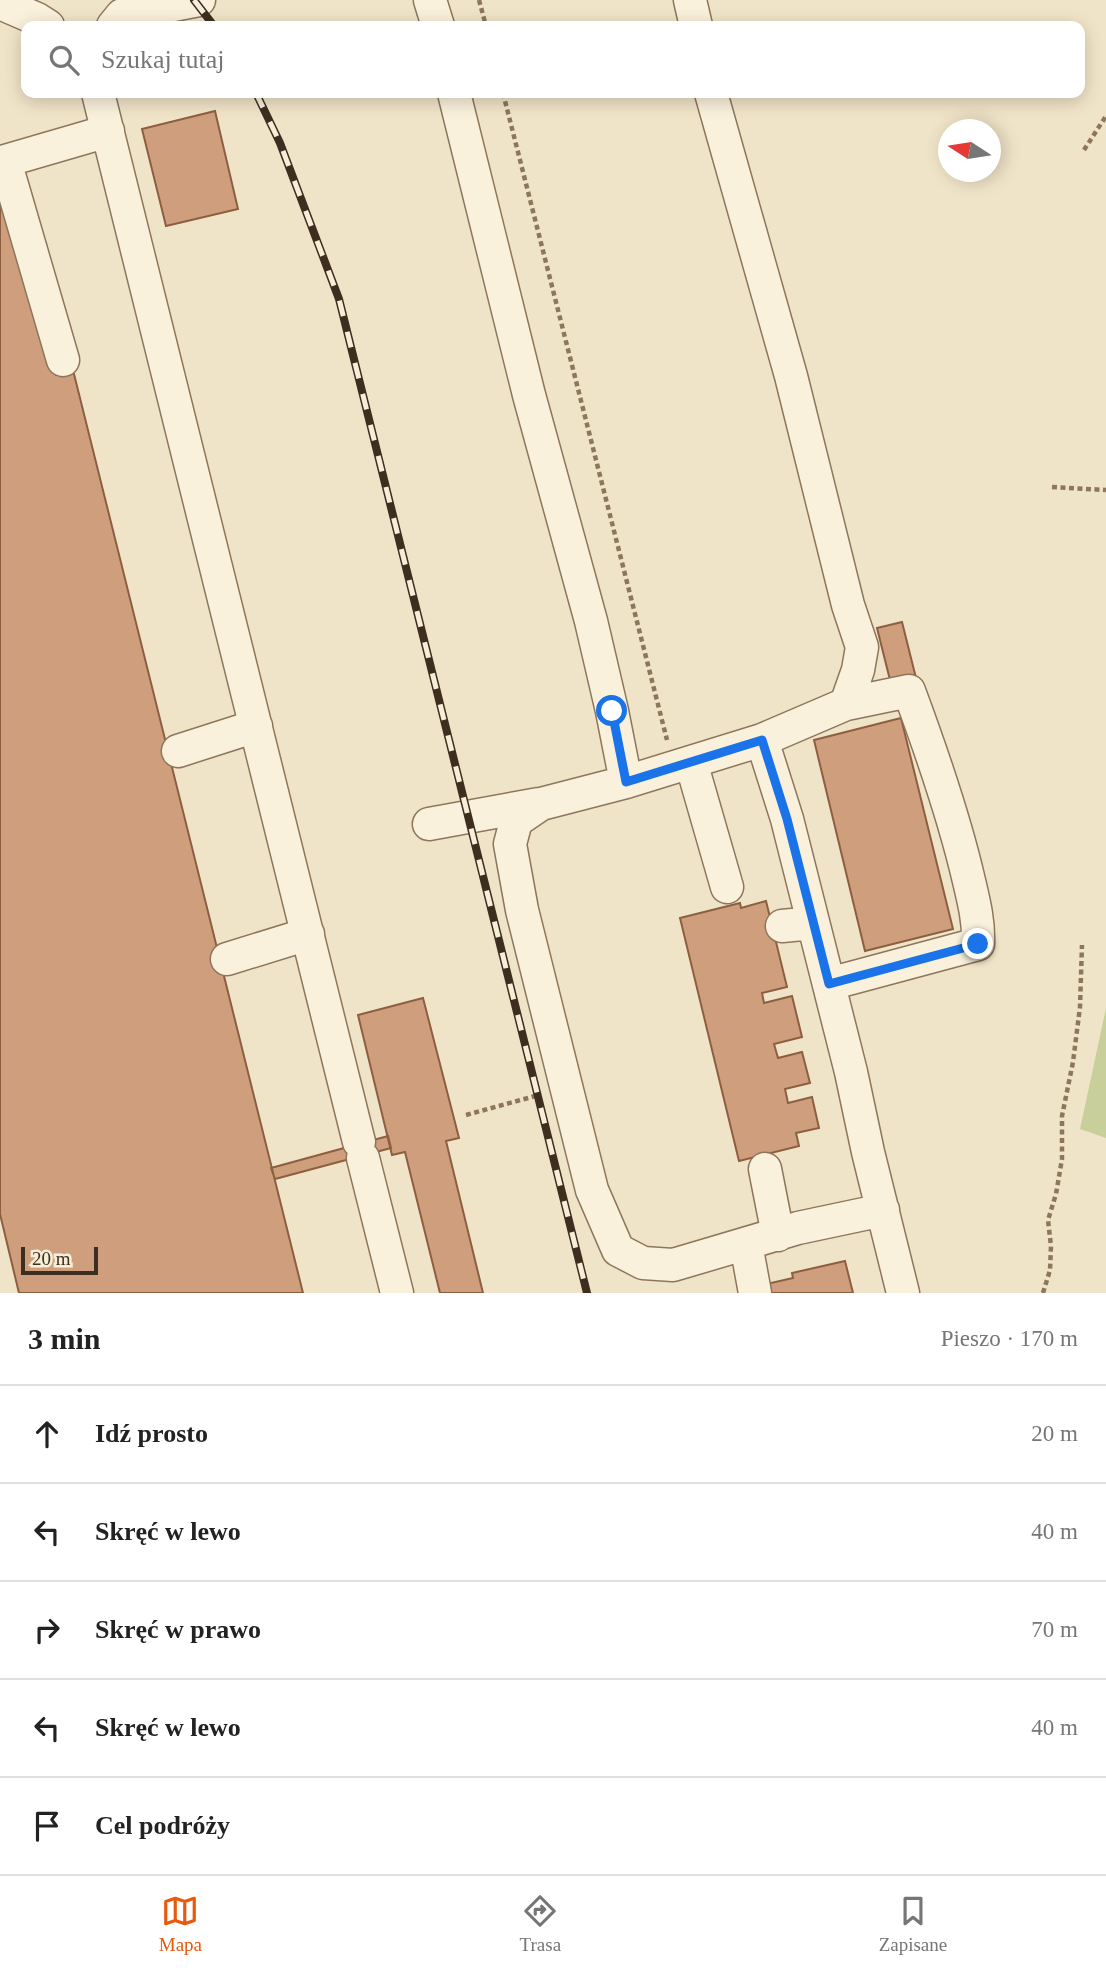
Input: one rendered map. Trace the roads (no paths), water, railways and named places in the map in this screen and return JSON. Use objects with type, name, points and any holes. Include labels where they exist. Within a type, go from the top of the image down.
[{"type":"lane","points":[[119,10],[199,0]]},
{"type":"lane","points":[[430,0],[436,21]]},
{"type":"lane","points":[[690,0],[695,21]]},
{"type":"lane","points":[[0,3],[40,21]]},
{"type":"lane","points":[[99,98],[397,1293]]},
{"type":"lane","points":[[455,98],[529,395],[591,621],[626,782]]},
{"type":"lane","points":[[711,98],[791,376],[848,605],[862,647],[858,670],[846,705]]},
{"type":"lane","points":[[63,360],[3,149],[108,131]]},
{"type":"lane","points":[[429,824],[541,804],[626,782],[762,740],[846,705],[909,691],[934,758],[962,852],[979,927],[978,944],[829,984]]},
{"type":"lane","points":[[178,751],[256,726]]},
{"type":"lane","points":[[762,740],[787,819],[903,1293]]},
{"type":"lane","points":[[683,765],[727,887]]},
{"type":"lane","points":[[541,804],[516,821],[510,844],[522,910],[592,1190],[618,1250],[643,1263],[673,1265],[778,1235],[883,1210]]},
{"type":"lane","points":[[782,926],[813,923]]},
{"type":"lane","points":[[227,958],[308,934]]},
{"type":"lane","points":[[765,1169],[778,1235]]},
{"type":"lane","points":[[746,1244],[755,1293]]},
{"type":"railway","points":[[194,0],[210,21]]},
{"type":"railway","points":[[258,98],[280,143],[339,299],[587,1293]]}]
